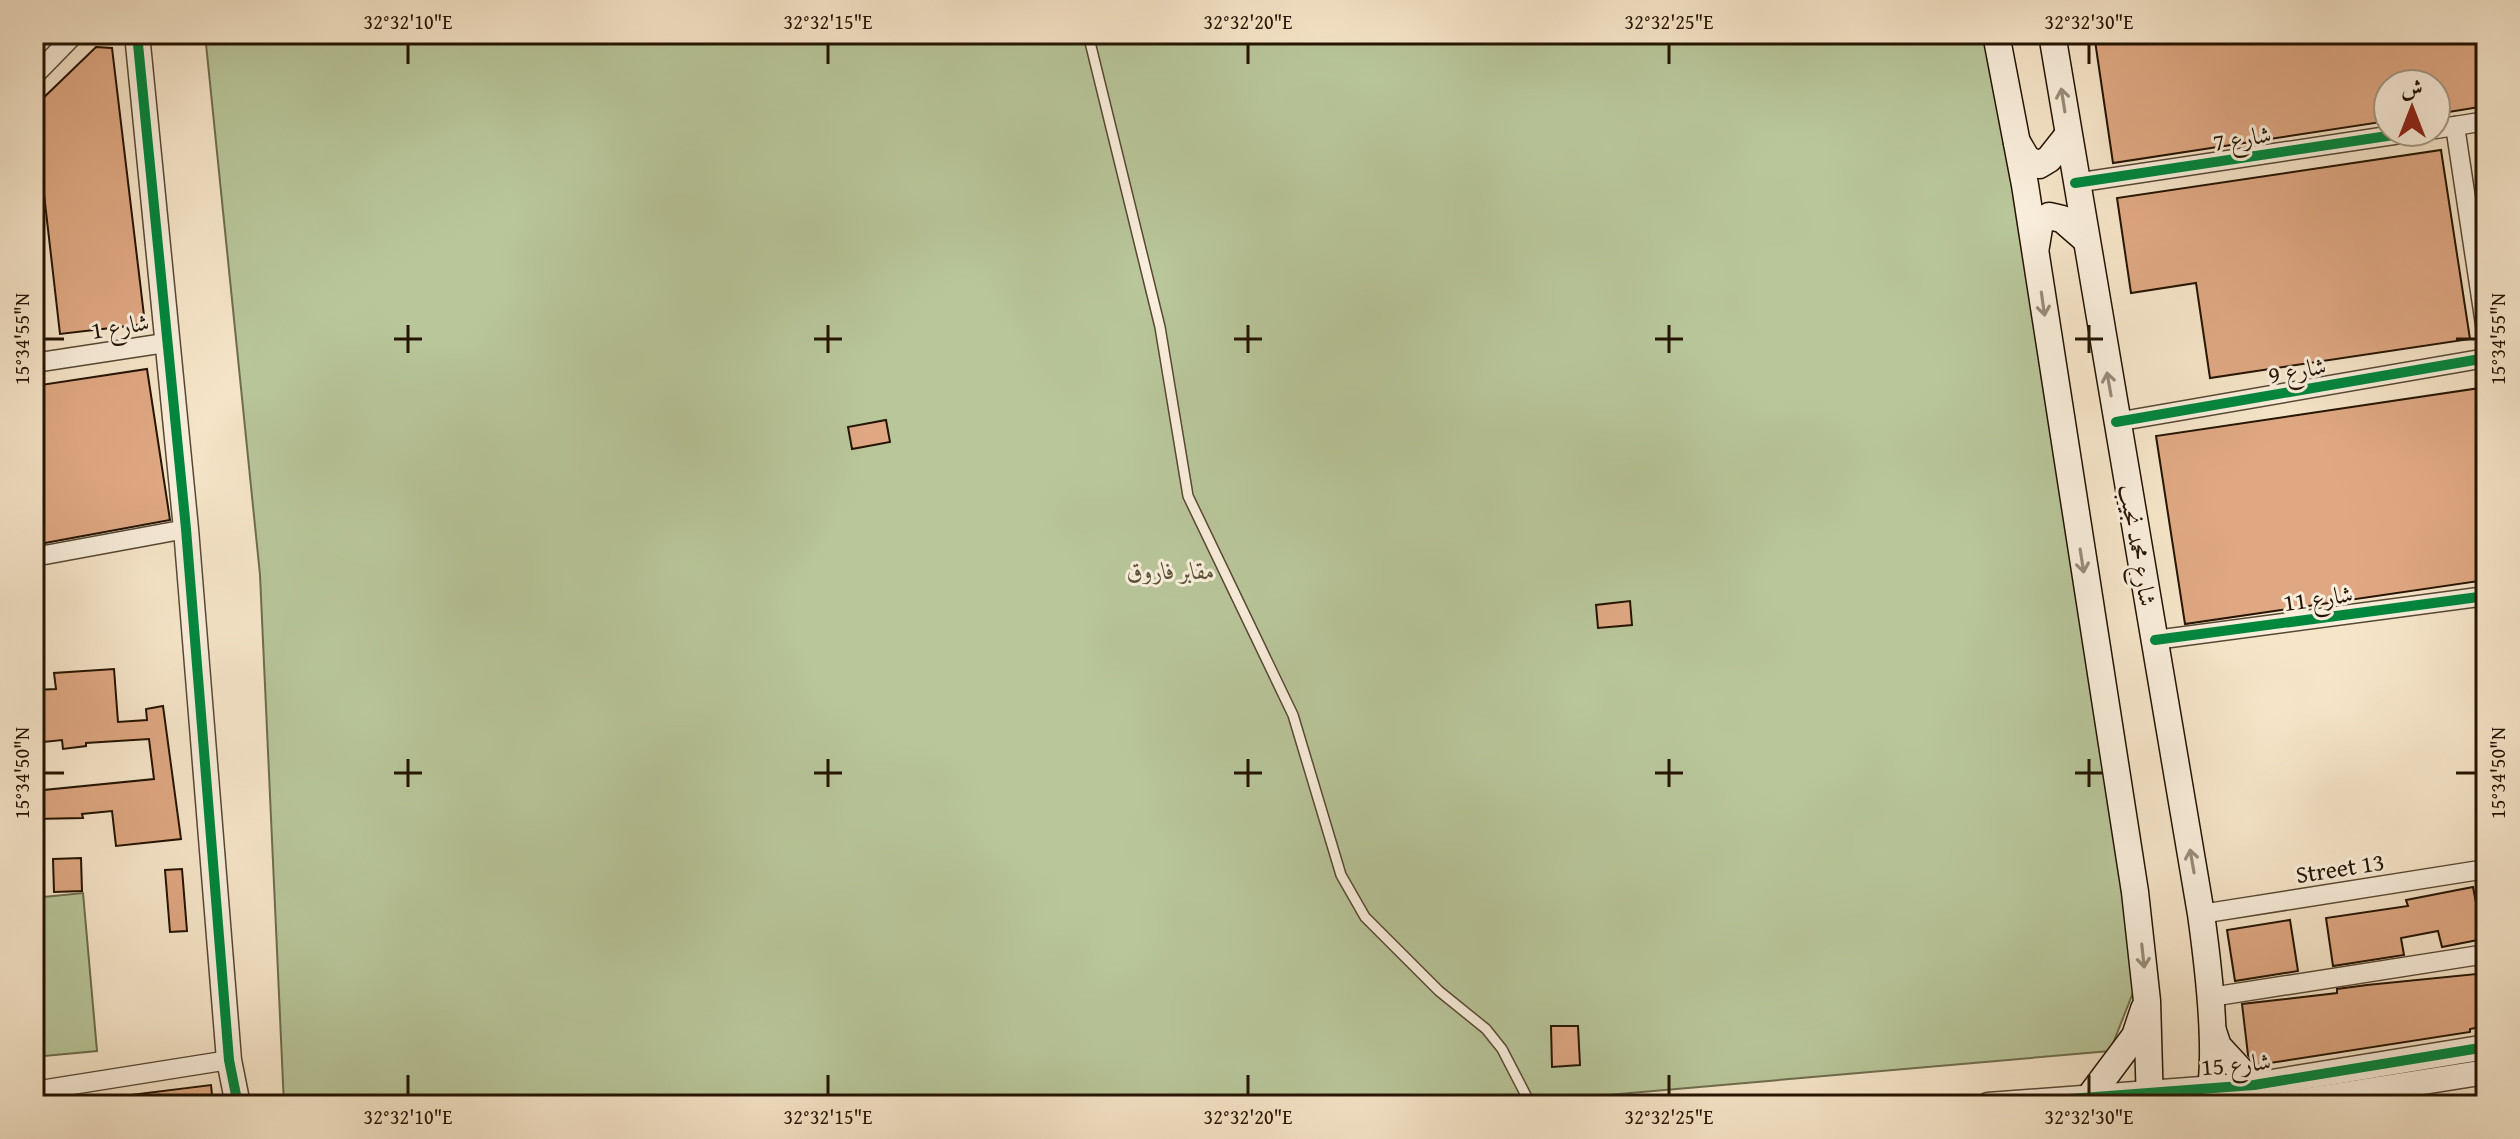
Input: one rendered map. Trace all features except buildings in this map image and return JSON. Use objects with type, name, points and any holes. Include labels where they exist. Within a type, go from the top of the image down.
[{"type":"main road","points":[[1996,34],[2036,255],[2135,892],[2147,1001],[2150,1098]]},
{"type":"main road","name":"شارع محمد نجيب","points":[[2052,34],[2201,914],[2210,1008],[2210,1096]]},
{"type":"main road","points":[[2017,142],[2027,159],[2039,165],[2049,159],[2068,135]]},
{"type":"main road","points":[[2036,255],[2037,230],[2043,218],[2062,219],[2085,239]]},
{"type":"main road","points":[[2091,1095],[2135,1036],[2147,1001]]},
{"type":"main road","points":[[2210,1008],[2218,1046],[2254,1085]]},
{"type":"street","points":[[34,76],[75,34]]},
{"type":"street","points":[[137,34],[165,343],[186,529],[229,1060],[238,1105]]},
{"type":"street","points":[[2452,126],[2486,121]]},
{"type":"street","points":[[2455,126],[2486,331]]},
{"type":"street","name":"شارع 7","points":[[2075,183],[2372,138]]},
{"type":"street","name":"شارع 1","points":[[34,363],[165,343]]},
{"type":"street","name":"شارع 9","points":[[2116,422],[2486,358]]},
{"type":"street","points":[[34,557],[186,529]]},
{"type":"street","name":"شارع 11","points":[[2155,640],[2486,596]]},
{"type":"street","name":"Street 13","points":[[2201,914],[2486,869]]},
{"type":"street","points":[[2210,1008],[2486,954]]},
{"type":"street","name":"شارع 15","points":[[1988,1105],[2091,1095],[2150,1098],[2210,1096],[2254,1085],[2486,1047]]},
{"type":"street","points":[[34,1091],[229,1060]]},
{"type":"street","name":"شارع 15","points":[[2277,1105],[2320,1102],[2486,1072]]},
{"type":"lane","points":[[1088,34],[1160,327],[1188,496],[1293,715],[1341,875],[1365,917],[1439,991],[1486,1029],[1518,1075],[1531,1105]]},
{"type":"green space","name":"مقابر فاروق","points":[[205,34],[1998,34],[2138,980],[2110,1051],[1493,1105],[284,1105],[260,575]]},
{"type":"green space","points":[[83,893],[97,1051],[34,1057],[34,898]]},
{"type":"cycle path","points":[[137,34],[186,529],[229,1060],[238,1105]]},
{"type":"cycle path","points":[[2075,183],[2372,138]]},
{"type":"cycle path","points":[[2116,422],[2486,358]]},
{"type":"cycle path","points":[[2155,640],[2486,596]]},
{"type":"cycle path","points":[[1988,1105],[2254,1085],[2486,1047]]}]
